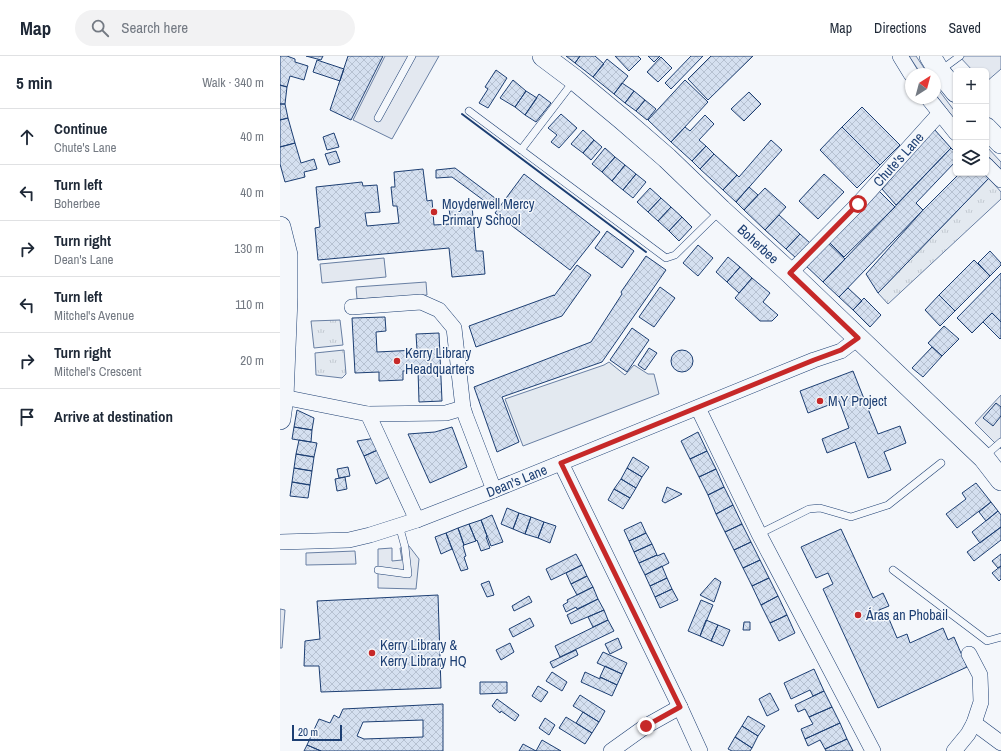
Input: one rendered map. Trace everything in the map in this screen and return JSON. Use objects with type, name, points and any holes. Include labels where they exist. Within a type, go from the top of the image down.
[{"type":"main road","name":"Boherbee","points":[[543,56],[575,80],[661,153],[790,273],[984,458],[1001,480]]},
{"type":"main road","points":[[934,63],[953,88]]},
{"type":"main road","points":[[989,131],[1001,144]]},
{"type":"main road","points":[[280,227],[287,255],[288,298],[281,407]]},
{"type":"street","points":[[900,56],[907,68]]},
{"type":"street","points":[[932,104],[953,129]]},
{"type":"street","name":"Chute's Lane","points":[[790,273],[858,204],[940,114]]},
{"type":"street","points":[[989,168],[1001,180]]},
{"type":"street","points":[[352,307],[421,302],[439,310],[454,328],[463,408],[494,490]]},
{"type":"street","name":"Dean's Lane","points":[[280,542],[349,540],[417,520],[841,350],[858,338]]},
{"type":"street","points":[[281,407],[368,414],[446,413],[463,408]]},
{"type":"street","points":[[698,408],[759,534],[873,751]]},
{"type":"street","points":[[368,414],[417,520]]},
{"type":"street","points":[[561,463],[700,751]]},
{"type":"street","points":[[954,751],[968,734],[974,723],[980,702],[980,675],[969,654]]},
{"type":"street","points":[[611,751],[646,726],[680,707]]},
{"type":"street","points":[[974,723],[1001,743]]},
{"type":"lane","points":[[378,118],[412,56]]},
{"type":"lane","points":[[934,63],[960,56]]},
{"type":"lane","points":[[521,150],[575,80]]},
{"type":"lane","points":[[469,111],[666,258],[675,255],[721,210]]},
{"type":"lane","points":[[984,458],[1001,442]]},
{"type":"lane","points":[[759,534],[809,508],[820,508],[851,517],[888,505],[941,462]]},
{"type":"lane","points":[[378,570],[408,574],[405,547],[399,525]]},
{"type":"lane","points":[[893,570],[987,640],[1001,637]]},
{"type":"green space","points":[[989,178],[1001,192],[1001,199],[888,304],[878,293]]},
{"type":"green space","points":[[340,320],[343,345],[314,348],[311,321]]},
{"type":"green space","points":[[344,350],[346,374],[342,378],[316,375],[315,353]]},
{"type":"green space","points":[[609,362],[625,375],[634,365],[648,374],[654,374],[659,394],[523,446],[505,399]]},
{"type":"shaded area","points":[[385,56],[439,56],[392,139],[353,120]]},
{"type":"shaded area","points":[[909,56],[916,56],[924,68],[917,68]]},
{"type":"shaded area","points":[[959,56],[1001,56],[1001,69],[989,79],[989,68],[970,68]]},
{"type":"shaded area","points":[[941,93],[953,109],[953,117],[941,102]]},
{"type":"shaded area","points":[[989,149],[1001,162],[1001,169],[989,157]]},
{"type":"shaded area","points":[[384,258],[386,277],[322,283],[320,264]]},
{"type":"shaded area","points":[[426,282],[427,295],[357,299],[356,287]]},
{"type":"shaded area","points":[[1001,395],[1001,449],[975,423]]},
{"type":"shaded area","points":[[409,546],[419,559],[416,589],[378,588],[378,549],[392,548],[392,561],[402,560],[400,548]]},
{"type":"shaded area","points":[[355,551],[356,564],[306,565],[306,553]]},
{"type":"shaded area","points":[[280,609],[285,610],[282,648],[280,648]]},
{"type":"building","points":[[280,56],[287,56],[295,59],[295,62],[308,66],[304,80],[290,76],[287,87],[280,85]]},
{"type":"building","points":[[306,56],[323,56],[321,60]]},
{"type":"building","points":[[348,56],[383,56],[351,120],[330,110]]},
{"type":"building","points":[[566,56],[580,56],[575,63]]},
{"type":"building","points":[[580,56],[595,56],[604,64],[593,77],[575,63]]},
{"type":"building","points":[[615,56],[638,56],[641,59],[629,71]]},
{"type":"building","points":[[648,56],[660,56],[654,62]]},
{"type":"building","points":[[691,56],[703,56],[671,89],[665,83]]},
{"type":"building","points":[[711,56],[753,56],[708,100],[688,79]]},
{"type":"building","points":[[661,57],[672,68],[658,82],[647,72]]},
{"type":"building","points":[[607,59],[628,76],[614,94],[593,77]]},
{"type":"building","points":[[317,60],[344,69],[340,81],[313,72]]},
{"type":"building","points":[[496,70],[507,78],[488,108],[479,103],[488,89],[485,87]]},
{"type":"building","points":[[513,80],[526,91],[515,107],[500,98]]},
{"type":"building","points":[[685,80],[708,102],[671,142],[648,120]]},
{"type":"building","points":[[622,83],[634,91],[625,103],[614,94]]},
{"type":"building","points":[[280,85],[287,87],[285,104],[280,104]]},
{"type":"building","points":[[526,91],[537,98],[525,115],[515,107]]},
{"type":"building","points":[[634,91],[645,100],[636,111],[625,103]]},
{"type":"building","points":[[749,92],[761,104],[744,121],[731,109]]},
{"type":"building","points":[[539,94],[551,103],[536,122],[525,115]]},
{"type":"building","points":[[645,100],[656,109],[647,120],[636,111]]},
{"type":"building","points":[[280,104],[285,104],[288,118],[280,120]]},
{"type":"building","points":[[862,107],[900,145],[880,165],[842,127]]},
{"type":"building","points":[[561,114],[577,128],[559,148],[551,142],[557,135],[548,128]]},
{"type":"building","points":[[705,115],[714,124],[699,140],[706,146],[692,161],[671,142],[685,127],[690,131]]},
{"type":"building","points":[[288,118],[295,143],[280,147],[280,120]]},
{"type":"building","points":[[842,127],[880,165],[857,188],[820,150]]},
{"type":"building","points":[[934,129],[951,148],[896,205],[882,189]]},
{"type":"building","points":[[583,130],[594,140],[583,153],[571,144]]},
{"type":"building","points":[[334,133],[339,147],[327,150],[323,137]]},
{"type":"building","points":[[594,140],[602,147],[591,160],[583,153]]},
{"type":"building","points":[[771,140],[782,150],[736,202],[723,190],[737,175],[739,177]]},
{"type":"building","points":[[295,143],[301,163],[314,159],[317,169],[304,172],[305,177],[285,182],[280,164],[280,147]]},
{"type":"building","points":[[706,146],[714,154],[700,169],[692,161]]},
{"type":"building","points":[[605,148],[615,157],[602,172],[592,164]]},
{"type":"building","points":[[951,148],[953,150],[953,164],[916,203],[923,210],[839,297],[823,282]]},
{"type":"building","points":[[336,151],[340,162],[329,165],[325,154]]},
{"type":"building","points":[[714,154],[737,175],[723,190],[700,169]]},
{"type":"building","points":[[615,157],[625,165],[612,181],[602,172]]},
{"type":"building","points":[[625,165],[636,174],[623,190],[612,181]]},
{"type":"building","points":[[455,168],[495,198],[490,205],[452,177],[436,178],[436,170]]},
{"type":"building","points":[[423,169],[427,201],[432,200],[434,225],[451,224],[449,208],[472,206],[476,251],[483,251],[485,274],[452,277],[449,248],[318,260],[315,228],[320,227],[316,187],[362,182],[363,186],[377,185],[380,212],[365,213],[367,226],[399,223],[397,206],[393,206],[391,187],[395,187],[394,172]]},
{"type":"building","points":[[524,174],[600,232],[570,270],[495,213]]},
{"type":"building","points":[[636,174],[646,182],[633,198],[623,190]]},
{"type":"building","points":[[824,174],[844,192],[818,219],[799,201]]},
{"type":"building","points":[[957,176],[987,176],[989,178],[878,293],[866,274],[923,210]]},
{"type":"building","points":[[749,187],[758,195],[744,210],[736,202]]},
{"type":"building","points":[[650,188],[661,198],[648,212],[637,202]]},
{"type":"building","points":[[765,188],[786,207],[765,230],[744,210]]},
{"type":"building","points":[[879,191],[895,207],[844,257],[828,241]]},
{"type":"building","points":[[661,198],[671,207],[658,221],[648,212]]},
{"type":"building","points":[[671,207],[682,217],[669,231],[658,221]]},
{"type":"building","points":[[779,215],[800,234],[786,249],[765,230]]},
{"type":"building","points":[[682,217],[692,227],[679,241],[669,231]]},
{"type":"building","points":[[607,231],[634,251],[622,268],[595,248]]},
{"type":"building","points":[[800,234],[810,243],[796,258],[786,249]]},
{"type":"building","points":[[826,241],[845,259],[823,282],[804,264]]},
{"type":"building","points":[[698,245],[713,258],[698,276],[683,263]]},
{"type":"building","points":[[990,251],[1001,263],[1001,265],[990,276],[978,263]]},
{"type":"building","points":[[646,256],[666,270],[602,362],[502,397],[519,442],[497,452],[474,387],[591,342],[622,294],[621,292]]},
{"type":"building","points":[[728,257],[740,267],[727,282],[716,272]]},
{"type":"building","points":[[974,260],[990,276],[955,311],[939,295]]},
{"type":"building","points":[[577,265],[591,275],[562,316],[476,347],[469,326],[554,296]]},
{"type":"building","points":[[740,267],[752,278],[739,293],[727,282]]},
{"type":"building","points":[[1001,273],[1001,322],[992,313],[972,333],[957,318]]},
{"type":"building","points":[[752,278],[770,293],[763,302],[778,315],[772,321],[760,321],[735,298]]},
{"type":"building","points":[[660,287],[675,298],[654,327],[639,317]]},
{"type":"building","points":[[848,288],[862,301],[853,310],[839,297]]},
{"type":"building","points":[[939,295],[955,311],[940,326],[925,310]]},
{"type":"building","points":[[864,298],[881,315],[870,327],[853,310]]},
{"type":"building","points":[[992,313],[1001,322],[1000,339],[983,322]]},
{"type":"building","name":"Kerry Library Headquarters","points":[[385,317],[386,331],[376,332],[377,352],[417,350],[416,334],[439,333],[442,401],[419,402],[418,370],[403,371],[403,380],[379,381],[379,372],[355,373],[352,318]]},
{"type":"building","points":[[944,326],[959,339],[942,356],[928,343]]},
{"type":"building","points":[[632,328],[649,340],[627,372],[610,360]]},
{"type":"building","points":[[932,347],[942,356],[923,377],[912,368]]},
{"type":"building","points":[[649,348],[657,353],[645,370],[638,365]]},
{"type":"building","points":[[682,350],[690,353],[693,361],[690,369],[682,372],[674,369],[671,361],[674,353]]},
{"type":"building","points":[[853,371],[878,434],[900,426],[906,443],[884,452],[891,470],[868,478],[855,442],[827,453],[822,439],[849,428],[839,401],[808,413],[800,391]]},
{"type":"building","points":[[996,403],[1001,407],[1001,416],[993,426],[983,418]]},
{"type":"building","points":[[297,410],[314,418],[312,430],[294,427]]},
{"type":"building","points":[[294,427],[312,430],[311,442],[292,439]]},
{"type":"building","points":[[452,427],[467,467],[430,483],[408,434],[435,432]]},
{"type":"building","points":[[698,432],[707,451],[690,459],[681,441]]},
{"type":"building","points":[[376,438],[380,449],[364,456],[357,441]]},
{"type":"building","points":[[299,440],[317,443],[314,457],[296,454]]},
{"type":"building","points":[[380,449],[392,476],[376,484],[364,456]]},
{"type":"building","points":[[707,451],[716,469],[699,477],[690,459]]},
{"type":"building","points":[[296,454],[314,457],[312,471],[294,468]]},
{"type":"building","points":[[633,457],[649,467],[642,477],[627,468]]},
{"type":"building","points":[[348,467],[350,476],[339,478],[337,469]]},
{"type":"building","points":[[294,468],[312,471],[310,485],[292,482]]},
{"type":"building","points":[[627,468],[642,477],[636,488],[621,479]]},
{"type":"building","points":[[716,469],[724,487],[708,495],[699,477]]},
{"type":"building","points":[[345,477],[347,489],[337,491],[335,479]]},
{"type":"building","points":[[621,479],[636,488],[630,498],[614,489]]},
{"type":"building","points":[[292,482],[310,485],[308,498],[290,496]]},
{"type":"building","points":[[976,483],[991,502],[957,528],[946,514],[966,499],[962,493]]},
{"type":"building","points":[[667,487],[682,494],[665,503],[662,501]]},
{"type":"building","points":[[724,487],[733,505],[716,514],[708,495]]},
{"type":"building","points":[[614,489],[630,498],[623,509],[608,500]]},
{"type":"building","points":[[991,502],[998,511],[986,521],[979,512]]},
{"type":"building","points":[[733,505],[742,524],[725,532],[716,514]]},
{"type":"building","points":[[507,508],[519,513],[513,529],[501,524]]},
{"type":"building","points":[[998,511],[1001,515],[1001,527],[980,543],[972,532]]},
{"type":"building","points":[[519,513],[531,517],[525,534],[513,529]]},
{"type":"building","points":[[492,515],[503,542],[491,546],[481,520]]},
{"type":"building","points":[[531,517],[544,522],[538,538],[525,534]]},
{"type":"building","points":[[481,520],[490,548],[481,551],[469,524]]},
{"type":"building","points":[[544,522],[556,526],[550,543],[538,538]]},
{"type":"building","points":[[641,522],[646,533],[629,541],[624,530]]},
{"type":"building","points":[[469,524],[476,541],[464,545],[458,528]]},
{"type":"building","points":[[742,524],[751,542],[734,550],[725,532]]},
{"type":"building","points":[[1001,527],[1001,540],[974,561],[967,552]]},
{"type":"building","points":[[458,528],[464,545],[466,556],[464,557],[468,569],[461,571],[446,533]]},
{"type":"building","name":"Áras an Phobail","points":[[841,529],[873,598],[883,593],[889,606],[879,610],[884,621],[889,619],[897,638],[907,634],[910,643],[943,628],[948,640],[954,637],[967,667],[878,708],[823,589],[833,584],[828,573],[816,578],[801,547]]},
{"type":"building","points":[[446,533],[452,549],[441,554],[435,537]]},
{"type":"building","points":[[646,533],[652,544],[634,552],[629,541]]},
{"type":"building","points":[[751,542],[760,560],[743,568],[734,550]]},
{"type":"building","points":[[652,544],[657,555],[639,563],[634,552]]},
{"type":"building","points":[[664,553],[669,563],[645,575],[639,563]]},
{"type":"building","points":[[576,554],[582,565],[551,580],[546,569]]},
{"type":"building","points":[[1001,554],[1001,566],[998,568],[992,561]]},
{"type":"building","points":[[760,560],[769,578],[752,586],[743,568]]},
{"type":"building","points":[[582,565],[587,576],[571,584],[566,573]]},
{"type":"building","points":[[662,566],[667,578],[650,586],[645,575]]},
{"type":"building","points":[[1001,566],[1001,579],[999,581],[992,573]]},
{"type":"building","points":[[587,576],[593,587],[577,595],[571,584]]},
{"type":"building","points":[[667,578],[672,589],[655,597],[650,586]]},
{"type":"building","points":[[715,578],[721,582],[714,602],[700,595]]},
{"type":"building","points":[[769,578],[778,596],[761,605],[752,586]]},
{"type":"building","points":[[489,581],[494,595],[487,597],[481,584]]},
{"type":"building","points":[[593,587],[598,599],[577,609],[576,607],[566,612],[563,605],[568,602],[567,600]]},
{"type":"building","points":[[672,589],[678,600],[660,608],[655,597]]},
{"type":"building","name":"Kerry Library & Kerry Library HQ","points":[[438,595],[441,688],[321,692],[319,666],[304,666],[305,641],[320,639],[317,601]]},
{"type":"building","points":[[529,596],[532,602],[514,611],[512,606]]},
{"type":"building","points":[[778,596],[787,615],[770,623],[761,605]]},
{"type":"building","points":[[598,599],[604,610],[571,624],[567,615]]},
{"type":"building","points":[[701,600],[713,605],[700,636],[688,631]]},
{"type":"building","points":[[604,610],[608,620],[593,627],[588,617]]},
{"type":"building","points":[[787,615],[795,633],[779,641],[770,623]]},
{"type":"building","points":[[530,618],[534,626],[513,637],[509,629]]},
{"type":"building","points":[[608,620],[614,631],[560,657],[555,646]]},
{"type":"building","points":[[706,620],[718,625],[711,641],[700,636]]},
{"type":"building","points":[[744,622],[750,622],[750,630],[743,630]]},
{"type":"building","points":[[718,625],[730,630],[723,646],[711,641]]},
{"type":"building","points":[[618,638],[622,648],[610,654],[605,644]]},
{"type":"building","points":[[510,643],[514,652],[501,660],[496,650]]},
{"type":"building","points":[[576,650],[578,655],[553,668],[550,662]]},
{"type":"building","points":[[603,652],[627,663],[622,674],[597,663]]},
{"type":"building","points":[[605,666],[622,674],[617,685],[600,677]]},
{"type":"building","points":[[814,669],[824,691],[813,696],[810,690],[791,699],[784,683]]},
{"type":"building","points":[[552,672],[567,682],[562,691],[546,681]]},
{"type":"building","points":[[585,672],[617,685],[612,696],[581,682]]},
{"type":"building","points":[[480,682],[507,682],[507,693],[480,694]]},
{"type":"building","points":[[538,686],[548,692],[541,702],[532,696]]},
{"type":"building","points":[[824,691],[832,707],[809,717],[805,709],[798,712],[795,705]]},
{"type":"building","points":[[770,693],[779,710],[767,716],[759,699]]},
{"type":"building","points":[[580,695],[605,711],[599,722],[573,706]]},
{"type":"building","points":[[497,699],[519,715],[515,721],[501,711],[500,713],[492,706]]},
{"type":"building","points":[[443,704],[443,751],[321,751],[307,745],[319,719],[330,723],[334,715],[339,718],[343,709]],"holes":[[[423,720],[423,737],[364,739],[357,736],[363,722]]]},
{"type":"building","points":[[832,707],[840,723],[805,739],[801,729],[813,724],[809,717]]},
{"type":"building","points":[[583,712],[599,722],[592,733],[576,723]]},
{"type":"building","points":[[748,716],[765,726],[758,736],[742,726]]},
{"type":"building","points":[[566,717],[592,733],[585,744],[559,728]]},
{"type":"building","points":[[545,718],[555,725],[549,735],[539,728]]},
{"type":"building","points":[[840,723],[847,739],[825,749],[820,740],[808,746],[805,739]]},
{"type":"building","points":[[742,726],[758,736],[752,748],[735,737]]},
{"type":"building","points":[[735,737],[752,748],[750,751],[732,751],[728,749]]},
{"type":"building","points":[[847,739],[853,751],[826,751],[825,749]]},
{"type":"building","points":[[542,740],[561,751],[536,751]]},
{"type":"building","points":[[523,744],[536,751],[519,751]]},
{"type":"building","points":[[307,745],[321,751],[304,751]]},
{"type":"wall","points":[[462,114],[646,252]]},
{"type":"place","name":"Moyderwell Mercy Primary School","points":[[434,212]]},
{"type":"place","name":"Kerry Library Headquarters","points":[[397,361]]},
{"type":"place","name":"M Y Project","points":[[820,401]]},
{"type":"place","name":"Áras an Phobail","points":[[858,615]]},
{"type":"place","name":"Kerry Library & Kerry Library HQ","points":[[372,653]]},
{"type":"route","points":[[646,726],[680,707],[561,463],[841,350],[858,338],[790,273],[858,204]]}]
